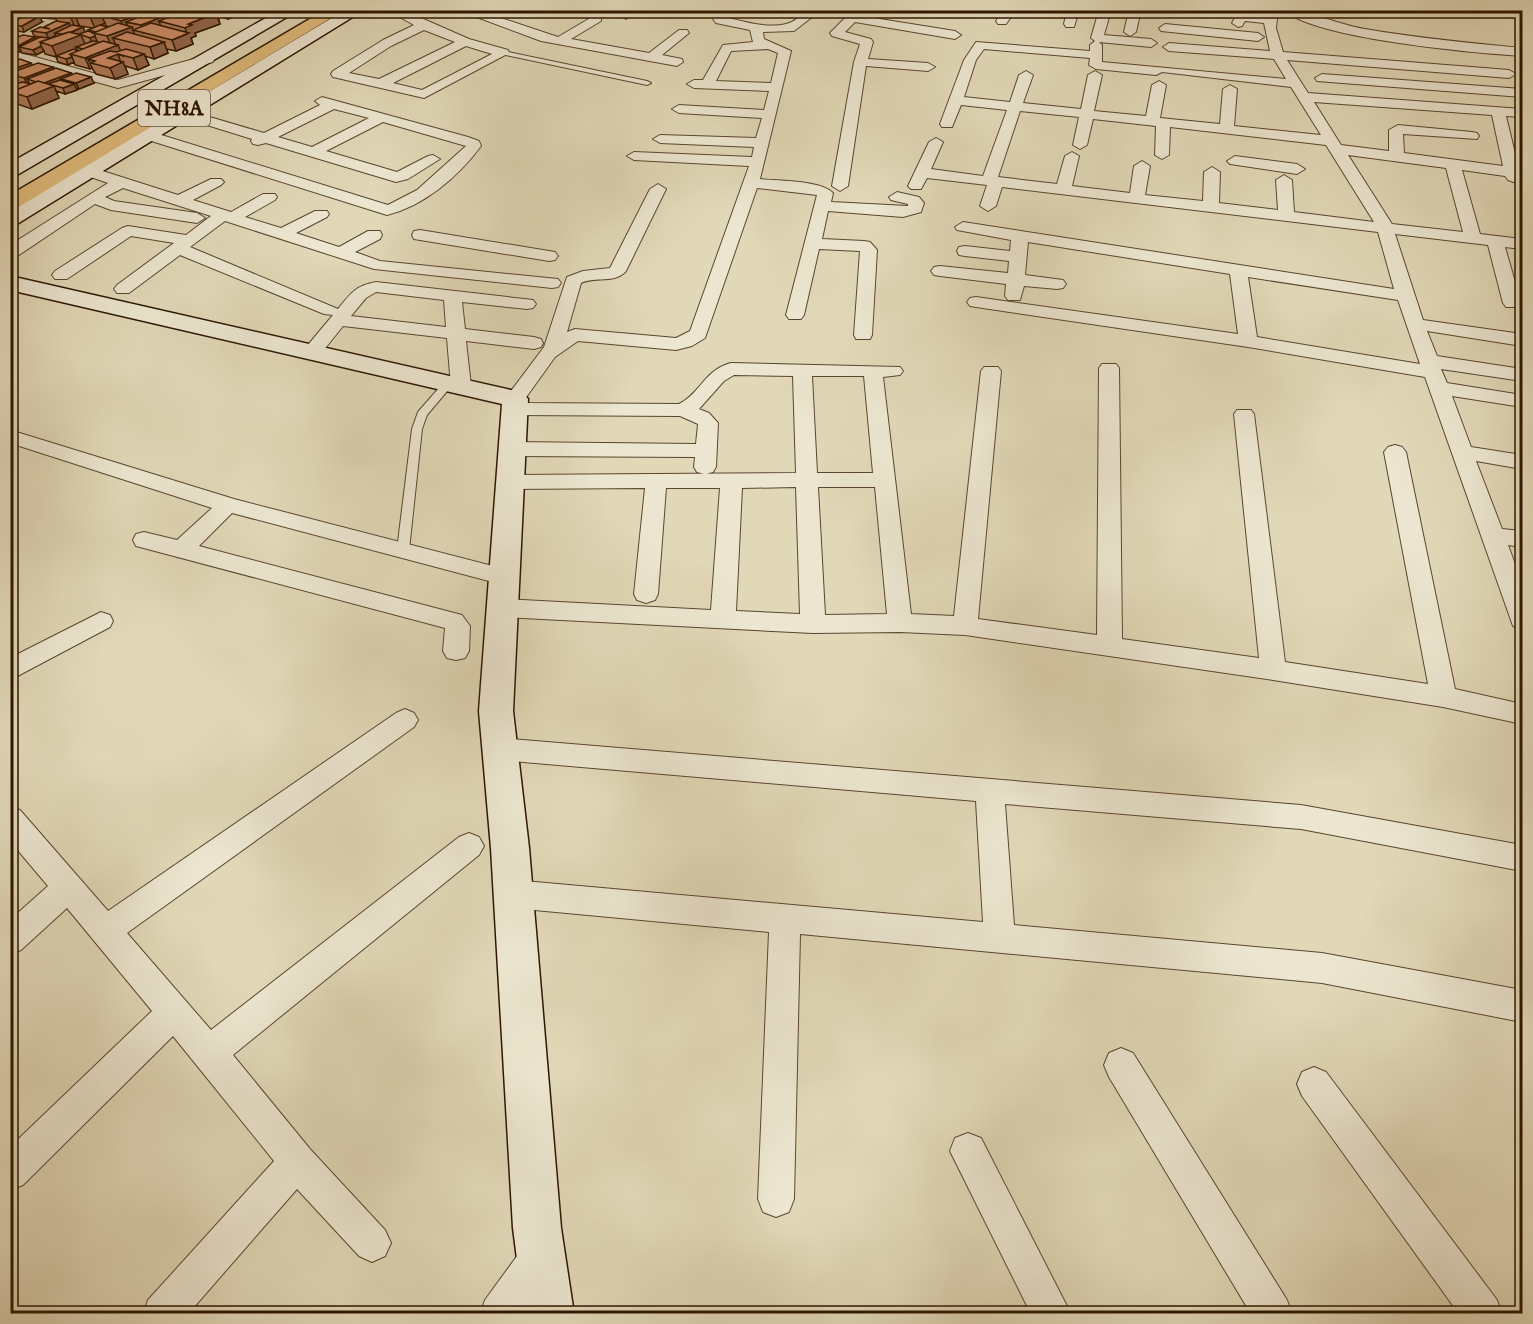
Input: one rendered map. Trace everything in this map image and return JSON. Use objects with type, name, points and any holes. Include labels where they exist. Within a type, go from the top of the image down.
[{"type":"main road","name":"NH8A","points":[[10,192],[319,10]]},
{"type":"main road","name":"NH8A","points":[[10,204],[337,10]]},
{"type":"street","points":[[10,171],[291,10]]},
{"type":"street","points":[[10,220],[357,10]]},
{"type":"street","points":[[393,10],[465,42],[503,53]]},
{"type":"street","points":[[464,10],[491,21],[559,41],[677,62]]},
{"type":"street","points":[[722,10],[717,15],[720,20],[756,28],[790,28],[815,10]]},
{"type":"street","points":[[960,10],[979,14]]},
{"type":"street","points":[[1002,21],[1010,10]]},
{"type":"street","points":[[1073,10],[1078,34],[1096,54],[1097,65],[1296,85],[1522,113]]},
{"type":"street","points":[[1078,34],[1105,10]]},
{"type":"street","points":[[1130,32],[1135,10]]},
{"type":"street","points":[[1290,10],[1296,16],[1320,24],[1522,52]]},
{"type":"street","points":[[840,186],[860,62],[867,41],[836,33],[855,14],[887,24],[955,35]]},
{"type":"street","points":[[1238,23],[1241,17],[1271,15],[1270,38],[1278,56],[1385,226],[1404,296],[1521,608]]},
{"type":"street","points":[[559,41],[597,18]]},
{"type":"street","points":[[873,36],[887,24]]},
{"type":"street","points":[[424,25],[387,43],[334,76],[424,94],[503,53]]},
{"type":"street","points":[[1166,28],[1184,25],[1270,38]]},
{"type":"street","points":[[549,1314],[537,1228],[513,894],[496,711],[514,404],[553,348],[565,338],[574,335],[676,344],[685,342],[698,334],[758,162],[785,51],[758,40],[756,28]]},
{"type":"street","points":[[651,58],[684,33]]},
{"type":"street","points":[[1078,34],[1151,43]]},
{"type":"street","points":[[986,36],[1022,37]]},
{"type":"street","points":[[380,84],[465,42]]},
{"type":"street","points":[[387,43],[405,47]]},
{"type":"street","points":[[771,45],[727,48],[701,84],[775,87]]},
{"type":"street","points":[[947,124],[970,60],[980,45],[1096,54]]},
{"type":"street","points":[[1169,47],[1509,74]]},
{"type":"street","points":[[10,54],[118,84],[208,59]]},
{"type":"street","points":[[860,62],[928,67]]},
{"type":"street","points":[[1160,71],[1158,122],[1162,154]]},
{"type":"street","points":[[988,206],[992,181],[1026,75]]},
{"type":"street","points":[[1063,189],[1076,151],[1095,75]]},
{"type":"street","points":[[1296,85],[1522,93]]},
{"type":"street","points":[[1230,89],[1234,148]]},
{"type":"street","points":[[957,100],[1158,122],[1297,169]]},
{"type":"street","points":[[150,136],[223,159],[357,201],[382,209],[399,207],[433,185],[474,146],[464,140],[328,102],[223,159]]},
{"type":"street","points":[[679,109],[769,114]]},
{"type":"street","points":[[1234,148],[1335,145],[1517,176],[1498,111]]},
{"type":"street","points":[[186,114],[399,177]]},
{"type":"street","points":[[314,152],[380,117]]},
{"type":"street","points":[[1397,156],[1396,129],[1472,136]]},
{"type":"street","points":[[1438,132],[1473,237]]},
{"type":"street","points":[[660,139],[762,143]]},
{"type":"street","points":[[678,158],[684,140]]},
{"type":"street","points":[[822,206],[903,212],[915,209],[916,203],[904,196],[922,172],[936,142]]},
{"type":"street","points":[[1234,148],[1277,154]]},
{"type":"street","points":[[634,156],[758,162]]},
{"type":"street","points":[[357,201],[433,159]]},
{"type":"street","points":[[1137,198],[1142,166]]},
{"type":"street","points":[[90,172],[181,200],[224,217],[379,264],[552,283]]},
{"type":"street","points":[[922,172],[1522,244]]},
{"type":"street","points":[[1211,206],[1212,172]]},
{"type":"street","points":[[1284,180],[1286,215]]},
{"type":"street","points":[[10,253],[110,187],[125,182]]},
{"type":"street","points":[[181,200],[216,182]]},
{"type":"street","points":[[750,183],[825,193],[795,315]]},
{"type":"street","points":[[553,348],[573,281],[579,276],[608,275],[618,271],[658,189]]},
{"type":"street","points":[[123,289],[183,244],[224,217],[269,197]]},
{"type":"street","points":[[94,198],[111,205],[224,217]]},
{"type":"street","points":[[283,234],[321,214]]},
{"type":"street","points":[[963,227],[1404,296]]},
{"type":"street","points":[[61,275],[128,231],[183,244],[334,315],[456,334],[534,343]]},
{"type":"street","points":[[341,253],[374,235]]},
{"type":"street","points":[[420,235],[549,256]]},
{"type":"street","points":[[1013,307],[1020,237]]},
{"type":"street","points":[[1495,240],[1512,303]]},
{"type":"street","points":[[444,272],[468,243]]},
{"type":"street","points":[[812,244],[864,246],[869,249],[863,334]]},
{"type":"street","points":[[965,250],[1018,257]]},
{"type":"street","points":[[496,278],[518,251]]},
{"type":"street","points":[[1238,270],[1248,341]]},
{"type":"street","points":[[940,271],[1058,284]]},
{"type":"street","points":[[455,384],[456,296],[474,275]]},
{"type":"street","points":[[10,284],[455,384],[514,404],[682,410],[702,417],[708,423],[704,483]]},
{"type":"street","points":[[312,352],[334,315],[367,289],[376,287],[527,304]]},
{"type":"street","points":[[975,302],[1248,341],[1433,374],[1522,401]]},
{"type":"street","points":[[1414,324],[1522,340]]},
{"type":"street","points":[[1109,368],[1109,645]]},
{"type":"street","points":[[682,410],[695,404],[718,374],[724,371],[802,369],[883,371],[884,480],[900,623]]},
{"type":"street","points":[[802,369],[813,624]]},
{"type":"street","points":[[964,626],[991,371]]},
{"type":"street","points":[[1433,374],[1522,375]]},
{"type":"street","points":[[1244,414],[1273,670]]},
{"type":"street","points":[[10,436],[228,505],[403,550],[503,592],[723,619],[813,624],[900,623],[964,626],[1273,670],[1443,697],[1522,714]]},
{"type":"street","points":[[511,448],[706,451]]},
{"type":"street","points":[[1395,452],[1443,697]]},
{"type":"street","points":[[1462,452],[1522,462]]},
{"type":"street","points":[[509,482],[704,483],[884,480]]},
{"type":"street","points":[[723,619],[731,482]]},
{"type":"street","points":[[646,594],[656,483]]},
{"type":"street","points":[[182,549],[228,505]]},
{"type":"street","points":[[1493,535],[1522,539]]},
{"type":"street","points":[[144,540],[453,621],[458,626],[456,651]]},
{"type":"street","points":[[10,670],[101,621]]},
{"type":"street","points":[[105,931],[405,720]]},
{"type":"street","points":[[500,749],[1300,817],[1522,858]]},
{"type":"street","points":[[990,790],[999,939]]},
{"type":"street","points":[[10,819],[175,1012],[297,1162],[372,1243]]},
{"type":"street","points":[[209,1053],[469,846]]},
{"type":"street","points":[[10,940],[68,888]]},
{"type":"street","points":[[513,894],[1322,968],[1522,1006]]},
{"type":"street","points":[[776,1199],[785,919]]},
{"type":"street","points":[[10,1172],[175,1012]]},
{"type":"street","points":[[1121,1065],[1273,1314]]},
{"type":"street","points":[[1314,1084],[1483,1314]]},
{"type":"street","points":[[968,1151],[1052,1314]]},
{"type":"street","points":[[162,1314],[297,1162]]},
{"type":"street","points":[[499,1314],[541,1254]]},
{"type":"lane","points":[[503,53],[647,83]]},
{"type":"lane","points":[[403,550],[417,429],[422,414],[455,384]]},
{"type":"building","points":[[59,10],[82,10],[70,16],[53,13]]},
{"type":"building","points":[[85,10],[105,10],[90,17],[75,15]]},
{"type":"building","points":[[121,10],[137,15],[121,21],[101,15]]},
{"type":"building","points":[[151,10],[160,13],[151,12],[138,17],[127,12]]},
{"type":"building","points":[[172,10],[187,10],[168,18],[161,15]]},
{"type":"building","points":[[187,10],[207,10],[216,13],[188,24],[192,25],[185,28],[159,21]]},
{"type":"building","points":[[58,11],[53,14],[40,12]]},
{"type":"building","points":[[151,12],[165,16],[141,25],[126,22]]},
{"type":"building","points":[[29,15],[40,16],[22,26],[10,26],[10,22]]},
{"type":"building","points":[[56,21],[69,23],[46,33],[32,31],[40,27],[50,29],[44,27]]},
{"type":"building","points":[[118,23],[132,27],[107,36],[93,33]]},
{"type":"building","points":[[151,23],[189,33],[172,40],[133,30]]},
{"type":"building","points":[[72,25],[83,27],[62,34],[55,33]]},
{"type":"building","points":[[100,25],[108,27],[96,32],[88,30]]},
{"type":"building","points":[[88,31],[94,33],[95,36],[90,38],[79,34]]},
{"type":"building","points":[[69,32],[81,35],[52,46],[40,42]]},
{"type":"building","points":[[127,32],[164,42],[150,47],[113,38]]},
{"type":"building","points":[[23,35],[35,37],[16,47],[10,46],[10,40]]},
{"type":"building","points":[[40,37],[51,38],[40,42],[41,46],[33,50],[19,47]]},
{"type":"building","points":[[93,41],[99,42],[83,49],[76,47]]},
{"type":"building","points":[[103,41],[118,45],[85,58],[70,54]]},
{"type":"building","points":[[74,49],[78,51],[70,54],[72,57],[66,59],[56,56]]},
{"type":"building","points":[[126,49],[144,54],[133,58],[118,54],[108,58],[123,62],[110,68],[91,63],[95,61],[88,59],[110,51]]},
{"type":"building","points":[[20,59],[31,63],[10,70],[10,63]]},
{"type":"building","points":[[38,63],[53,67],[24,78],[10,74],[10,73]]},
{"type":"building","points":[[56,68],[71,73],[44,83],[27,79]]},
{"type":"building","points":[[76,73],[91,77],[76,83],[61,79]]},
{"type":"building","points":[[60,80],[74,84],[63,88],[48,84]]},
{"type":"building","points":[[38,81],[54,86],[27,97],[11,92]]},
{"type":"building","points":[[22,82],[31,84],[11,92],[13,96],[10,96],[10,86]]}]
